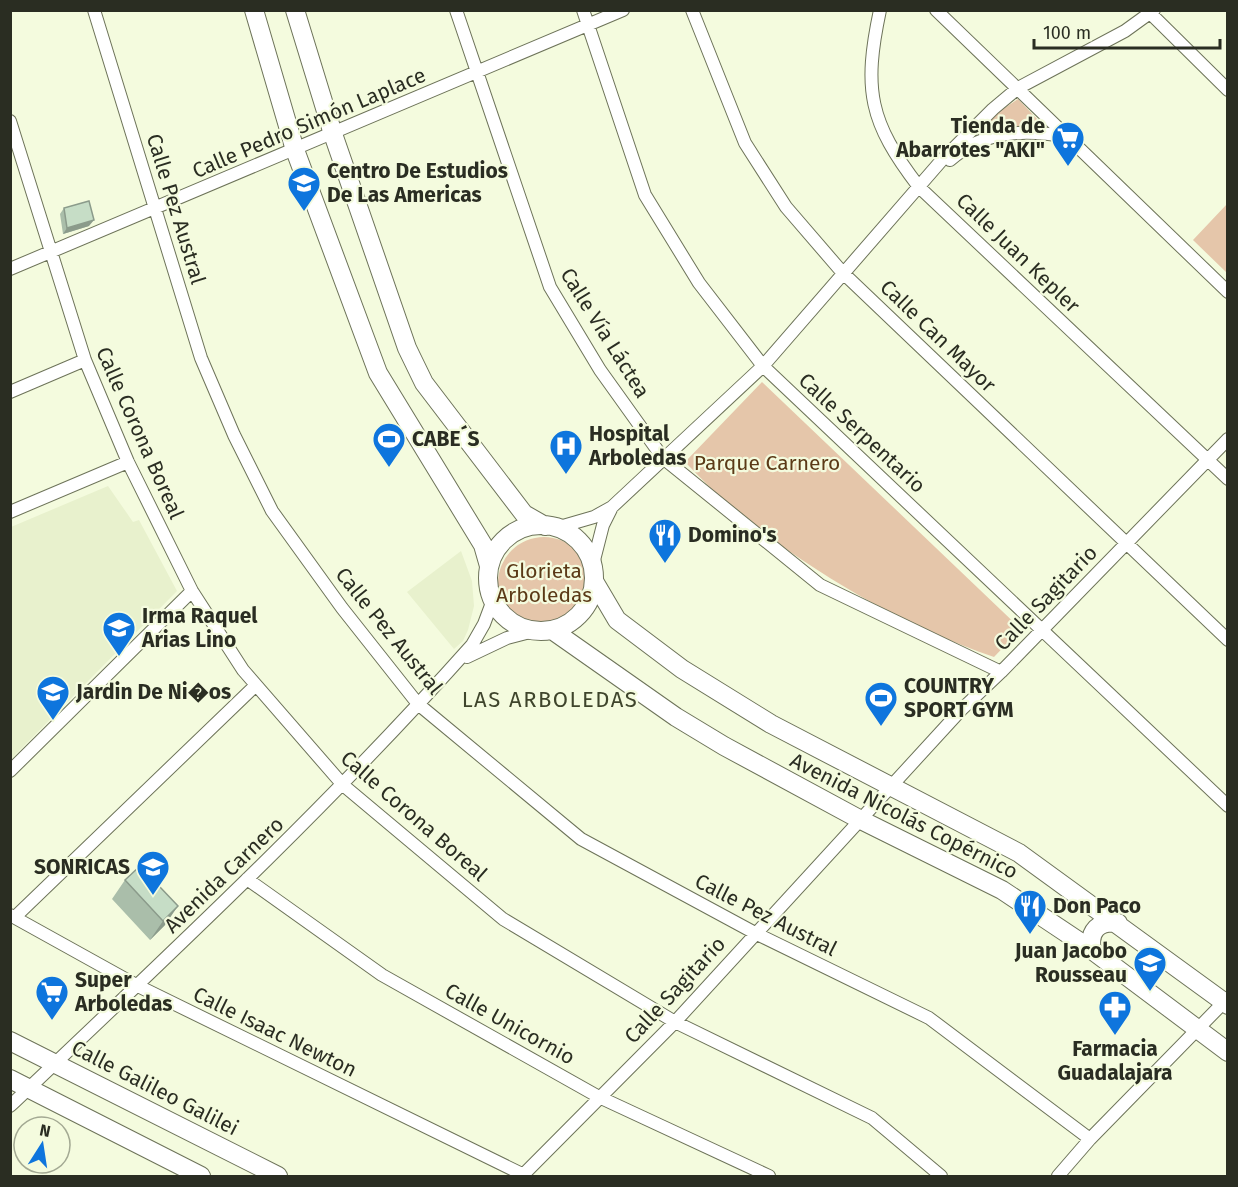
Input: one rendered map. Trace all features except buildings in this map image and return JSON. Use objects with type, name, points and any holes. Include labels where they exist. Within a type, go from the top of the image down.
[{"type":"main road","points":[[254,10],[295,150],[378,373],[483,545],[489,566],[488,583],[492,600],[503,615],[517,626],[543,631],[568,624],[582,613],[591,598],[593,573],[588,554],[575,538],[524,514],[424,383],[400,331],[333,134],[295,10]]},
{"type":"main road","points":[[489,566],[497,549],[510,536],[526,528],[551,527]]},
{"type":"main road","name":"Avenida Nicolás Copérnico","points":[[593,573],[617,620],[682,669],[771,724],[1019,853],[1226,1002]]},
{"type":"main road","name":"Avenida Nicolás Copérnico","points":[[543,631],[724,746],[859,819],[1002,890],[1092,950],[1227,1052]]},
{"type":"main road","points":[[1092,950],[1090,941],[1093,932],[1100,925],[1109,921],[1118,923]]},
{"type":"main road","name":"Calle Galileo Galilei","points":[[10,1041],[278,1176]]},
{"type":"main road","points":[[10,1079],[201,1176]]},
{"type":"street","name":"Calle Pez Austral","points":[[94,10],[157,208],[201,358],[234,435],[272,511],[342,608],[418,704],[581,839],[755,933],[929,1018],[1090,1139]]},
{"type":"street","name":"Calle Vía Láctea","points":[[456,10],[550,287],[600,370],[663,458],[820,585],[1001,672]]},
{"type":"street","name":"Calle Serpentario","points":[[583,10],[645,195],[699,283],[763,366],[1227,806]]},
{"type":"street","name":"Calle Pedro Simón Laplace","points":[[10,269],[623,10]]},
{"type":"street","name":"Calle Can Mayor","points":[[692,10],[745,143],[786,207],[842,272],[1227,640]]},
{"type":"street","name":"Calle Juan Kepler","points":[[880,10],[870,68],[876,114],[892,150],[919,186],[1227,479]]},
{"type":"street","points":[[936,10],[1227,291]]},
{"type":"street","points":[[551,527],[594,517],[612,507],[763,366],[842,272],[919,186],[975,126],[1018,88],[1125,31],[1150,12],[1227,90]]},
{"type":"street","name":"Calle Corona Boreal","points":[[10,121],[13,139],[52,252],[85,360],[128,462],[192,591],[256,685],[343,784],[503,919],[675,1022],[872,1118],[941,1176]]},
{"type":"street","points":[[919,186],[956,155],[988,137],[1017,131],[1068,137]]},
{"type":"street","points":[[10,392],[85,360]]},
{"type":"street","name":"Calle Sagitario","points":[[524,1176],[675,1022],[961,710],[1001,672],[1227,439]]},
{"type":"street","points":[[10,512],[128,462]]},
{"type":"street","points":[[593,573],[603,525],[612,507]]},
{"type":"street","points":[[10,771],[192,591]]},
{"type":"street","name":"Avenida Carnero","points":[[10,1106],[138,986],[343,784],[472,645],[484,624],[492,600]]},
{"type":"street","name":"Avenida Carnero","points":[[455,664],[507,638],[543,631]]},
{"type":"street","points":[[13,916],[256,685]]},
{"type":"street","name":"Calle Unicornio","points":[[248,879],[382,975],[599,1097],[769,1176]]},
{"type":"street","name":"Calle Isaac Newton","points":[[13,916],[138,986],[524,1176]]},
{"type":"street","points":[[1058,1176],[1090,1139],[1226,1002]]},
{"type":"shaded area","points":[[108,486],[133,522],[139,520],[177,591],[11,759],[11,527]]},
{"type":"shaded area","points":[[461,551],[472,581],[474,606],[463,641],[454,649],[407,592]]},
{"type":"green space","points":[[1018,99],[1039,121],[987,135],[981,124]]},
{"type":"green space","points":[[1227,204],[1227,273],[1193,240]]},
{"type":"green space","name":"Parque Carnero","points":[[762,382],[1021,629],[994,657],[926,630],[828,577],[738,513],[685,462]]},
{"type":"green space","name":"Glorieta Arboledas","points":[[544,537],[562,540],[577,550],[587,565],[590,583],[587,601],[577,616],[562,626],[544,629],[526,626],[511,616],[501,601],[498,583],[501,565],[511,550],[526,540]]},
{"type":"place","name":"Tienda de Abarrotes \"AKI\"","points":[[1068,167]]},
{"type":"place","name":"Centro De Estudios De Las Americas","points":[[304,212]]},
{"type":"place","name":"CABE´S","points":[[389,468]]},
{"type":"place","name":"Hospital Arboledas","points":[[566,475]]},
{"type":"place","name":"Domino's","points":[[665,564]]},
{"type":"place","name":"Irma Raquel Arias Lino","points":[[119,657]]},
{"type":"place","name":"Jardin De Ni�os","points":[[53,721]]},
{"type":"place","name":"COUNTRY SPORT GYM","points":[[881,727]]},
{"type":"place","name":"SONRICAS","points":[[153,896]]},
{"type":"place","name":"Don Paco","points":[[1030,935]]},
{"type":"place","name":"Juan Jacobo Rousseau","points":[[1150,992]]},
{"type":"place","name":"Super Arboledas","points":[[52,1021]]},
{"type":"place","name":"Farmacia Guadalajara","points":[[1115,1036]]},
{"type":"district","name":"LAS ARBOLEDAS","points":[[550,699]]}]
